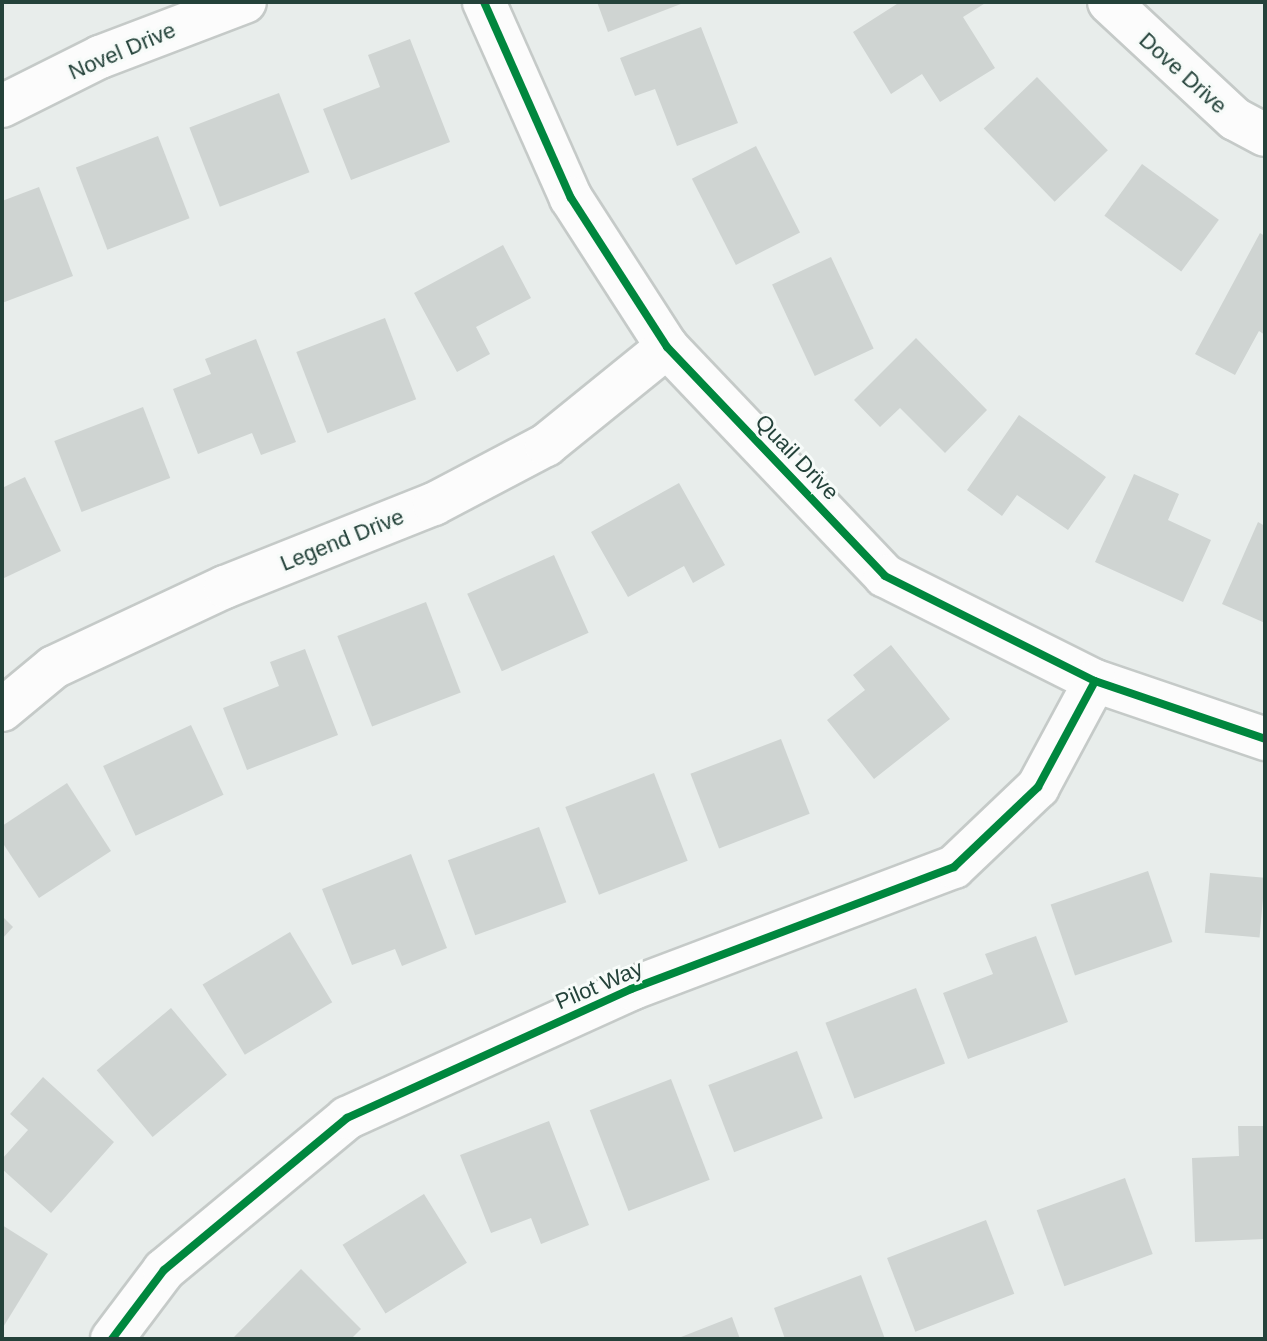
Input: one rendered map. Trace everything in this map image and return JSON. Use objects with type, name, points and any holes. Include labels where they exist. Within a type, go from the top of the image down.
[{"type":"street","name":"Novel Drive","points":[[2,106],[100,57],[245,2]]},
{"type":"street","name":"Quail Drive","points":[[484,2],[571,198],[667,347],[885,576],[1095,681],[1265,739]]},
{"type":"street","name":"Dove Drive","points":[[1109,2],[1235,119],[1265,135]]},
{"type":"street","name":"Legend Drive","points":[[2,710],[54,667],[225,587],[434,504],[546,445],[667,347]]},
{"type":"street","name":"Pilot Way","points":[[112,1339],[164,1270],[347,1118],[631,989],[954,867],[1038,787],[1095,681]]},
{"type":"building","points":[[597,2],[686,2],[608,32]]},
{"type":"building","points":[[900,2],[987,2],[963,17],[995,68],[940,102],[922,74],[891,94],[853,32]]},
{"type":"building","points":[[701,27],[738,123],[677,146],[655,89],[635,96],[620,58]]},
{"type":"building","points":[[410,39],[450,142],[351,180],[323,109],[380,87],[368,55]]},
{"type":"building","points":[[1037,77],[1108,150],[1055,202],[984,128]]},
{"type":"building","points":[[279,93],[309,172],[220,207],[189,127]]},
{"type":"building","points":[[158,136],[190,218],[107,250],[76,168]]},
{"type":"building","points":[[756,146],[800,232],[736,265],[692,179]]},
{"type":"building","points":[[1142,164],[1219,220],[1181,272],[1104,216]]},
{"type":"building","points":[[39,187],[73,276],[2,303],[2,201]]},
{"type":"building","points":[[1260,233],[1265,236],[1265,335],[1259,331],[1235,375],[1195,354]]},
{"type":"building","points":[[503,245],[531,298],[476,327],[490,354],[457,372],[414,293]]},
{"type":"building","points":[[831,257],[874,349],[815,376],[772,284]]},
{"type":"building","points":[[385,318],[416,399],[327,433],[296,352]]},
{"type":"building","points":[[916,338],[987,410],[945,453],[900,408],[880,427],[854,400]]},
{"type":"building","points":[[256,339],[296,442],[261,455],[252,433],[198,454],[173,389],[211,374],[205,359]]},
{"type":"building","points":[[143,407],[170,478],[82,512],[54,441]]},
{"type":"building","points":[[1019,415],[1106,477],[1068,530],[1017,495],[1002,516],[967,490]]},
{"type":"building","points":[[1134,474],[1179,494],[1168,520],[1211,540],[1183,602],[1095,562]]},
{"type":"building","points":[[25,477],[61,551],[2,579],[2,488]]},
{"type":"building","points":[[679,483],[725,565],[693,583],[684,566],[628,597],[591,532]]},
{"type":"building","points":[[1258,522],[1265,526],[1265,623],[1222,604]]},
{"type":"building","points":[[554,555],[589,633],[502,671],[467,594]]},
{"type":"building","points":[[426,602],[461,693],[372,727],[337,636]]},
{"type":"building","points":[[891,645],[950,719],[874,779],[827,720],[865,690],[853,675]]},
{"type":"building","points":[[305,649],[338,735],[247,770],[223,708],[279,686],[270,662]]},
{"type":"building","points":[[191,725],[224,795],[136,836],[103,766]]},
{"type":"building","points":[[781,739],[810,814],[719,848],[690,774]]},
{"type":"building","points":[[654,773],[688,861],[599,895],[565,807]]},
{"type":"building","points":[[67,783],[111,851],[39,898],[2,842],[2,826]]},
{"type":"building","points":[[539,827],[566,902],[475,935],[448,860]]},
{"type":"building","points":[[411,854],[447,948],[402,966],[395,949],[352,965],[322,889]]},
{"type":"building","points":[[1148,871],[1172,942],[1075,975],[1051,905]]},
{"type":"building","points":[[1210,873],[1265,878],[1260,938],[1205,933]]},
{"type":"building","points":[[2,916],[13,927],[2,939]]},
{"type":"building","points":[[290,932],[332,1002],[245,1055],[203,985]]},
{"type":"building","points":[[1036,936],[1068,1022],[968,1059],[943,993],[993,974],[985,954]]},
{"type":"building","points":[[916,988],[945,1064],[854,1098],[825,1023]]},
{"type":"building","points":[[171,1008],[227,1075],[153,1137],[97,1070]]},
{"type":"building","points":[[797,1051],[823,1118],[734,1152],[708,1085]]},
{"type":"building","points":[[43,1077],[114,1142],[51,1213],[2,1169],[2,1159],[28,1130],[10,1114]]},
{"type":"building","points":[[671,1079],[710,1180],[628,1211],[590,1110]]},
{"type":"building","points":[[549,1121],[589,1225],[541,1244],[531,1218],[491,1233],[460,1155]]},
{"type":"building","points":[[1238,1126],[1265,1126],[1265,1239],[1195,1242],[1192,1158],[1239,1156]]},
{"type":"building","points":[[1125,1178],[1153,1254],[1064,1286],[1037,1210]]},
{"type":"building","points":[[424,1194],[467,1263],[386,1314],[343,1245]]},
{"type":"building","points":[[986,1220],[1014,1294],[915,1332],[887,1258]]},
{"type":"building","points":[[2,1225],[48,1254],[2,1329]]},
{"type":"building","points":[[301,1269],[361,1329],[351,1339],[232,1339]]},
{"type":"building","points":[[861,1275],[885,1339],[785,1339],[774,1308]]},
{"type":"building","points":[[732,1317],[740,1339],[676,1339]]},
{"type":"cycle path","points":[[484,2],[571,198],[667,347],[885,576],[1095,681],[1265,739]]},
{"type":"cycle path","points":[[112,1339],[164,1270],[347,1118],[631,989],[954,867],[1038,787],[1095,681]]}]
